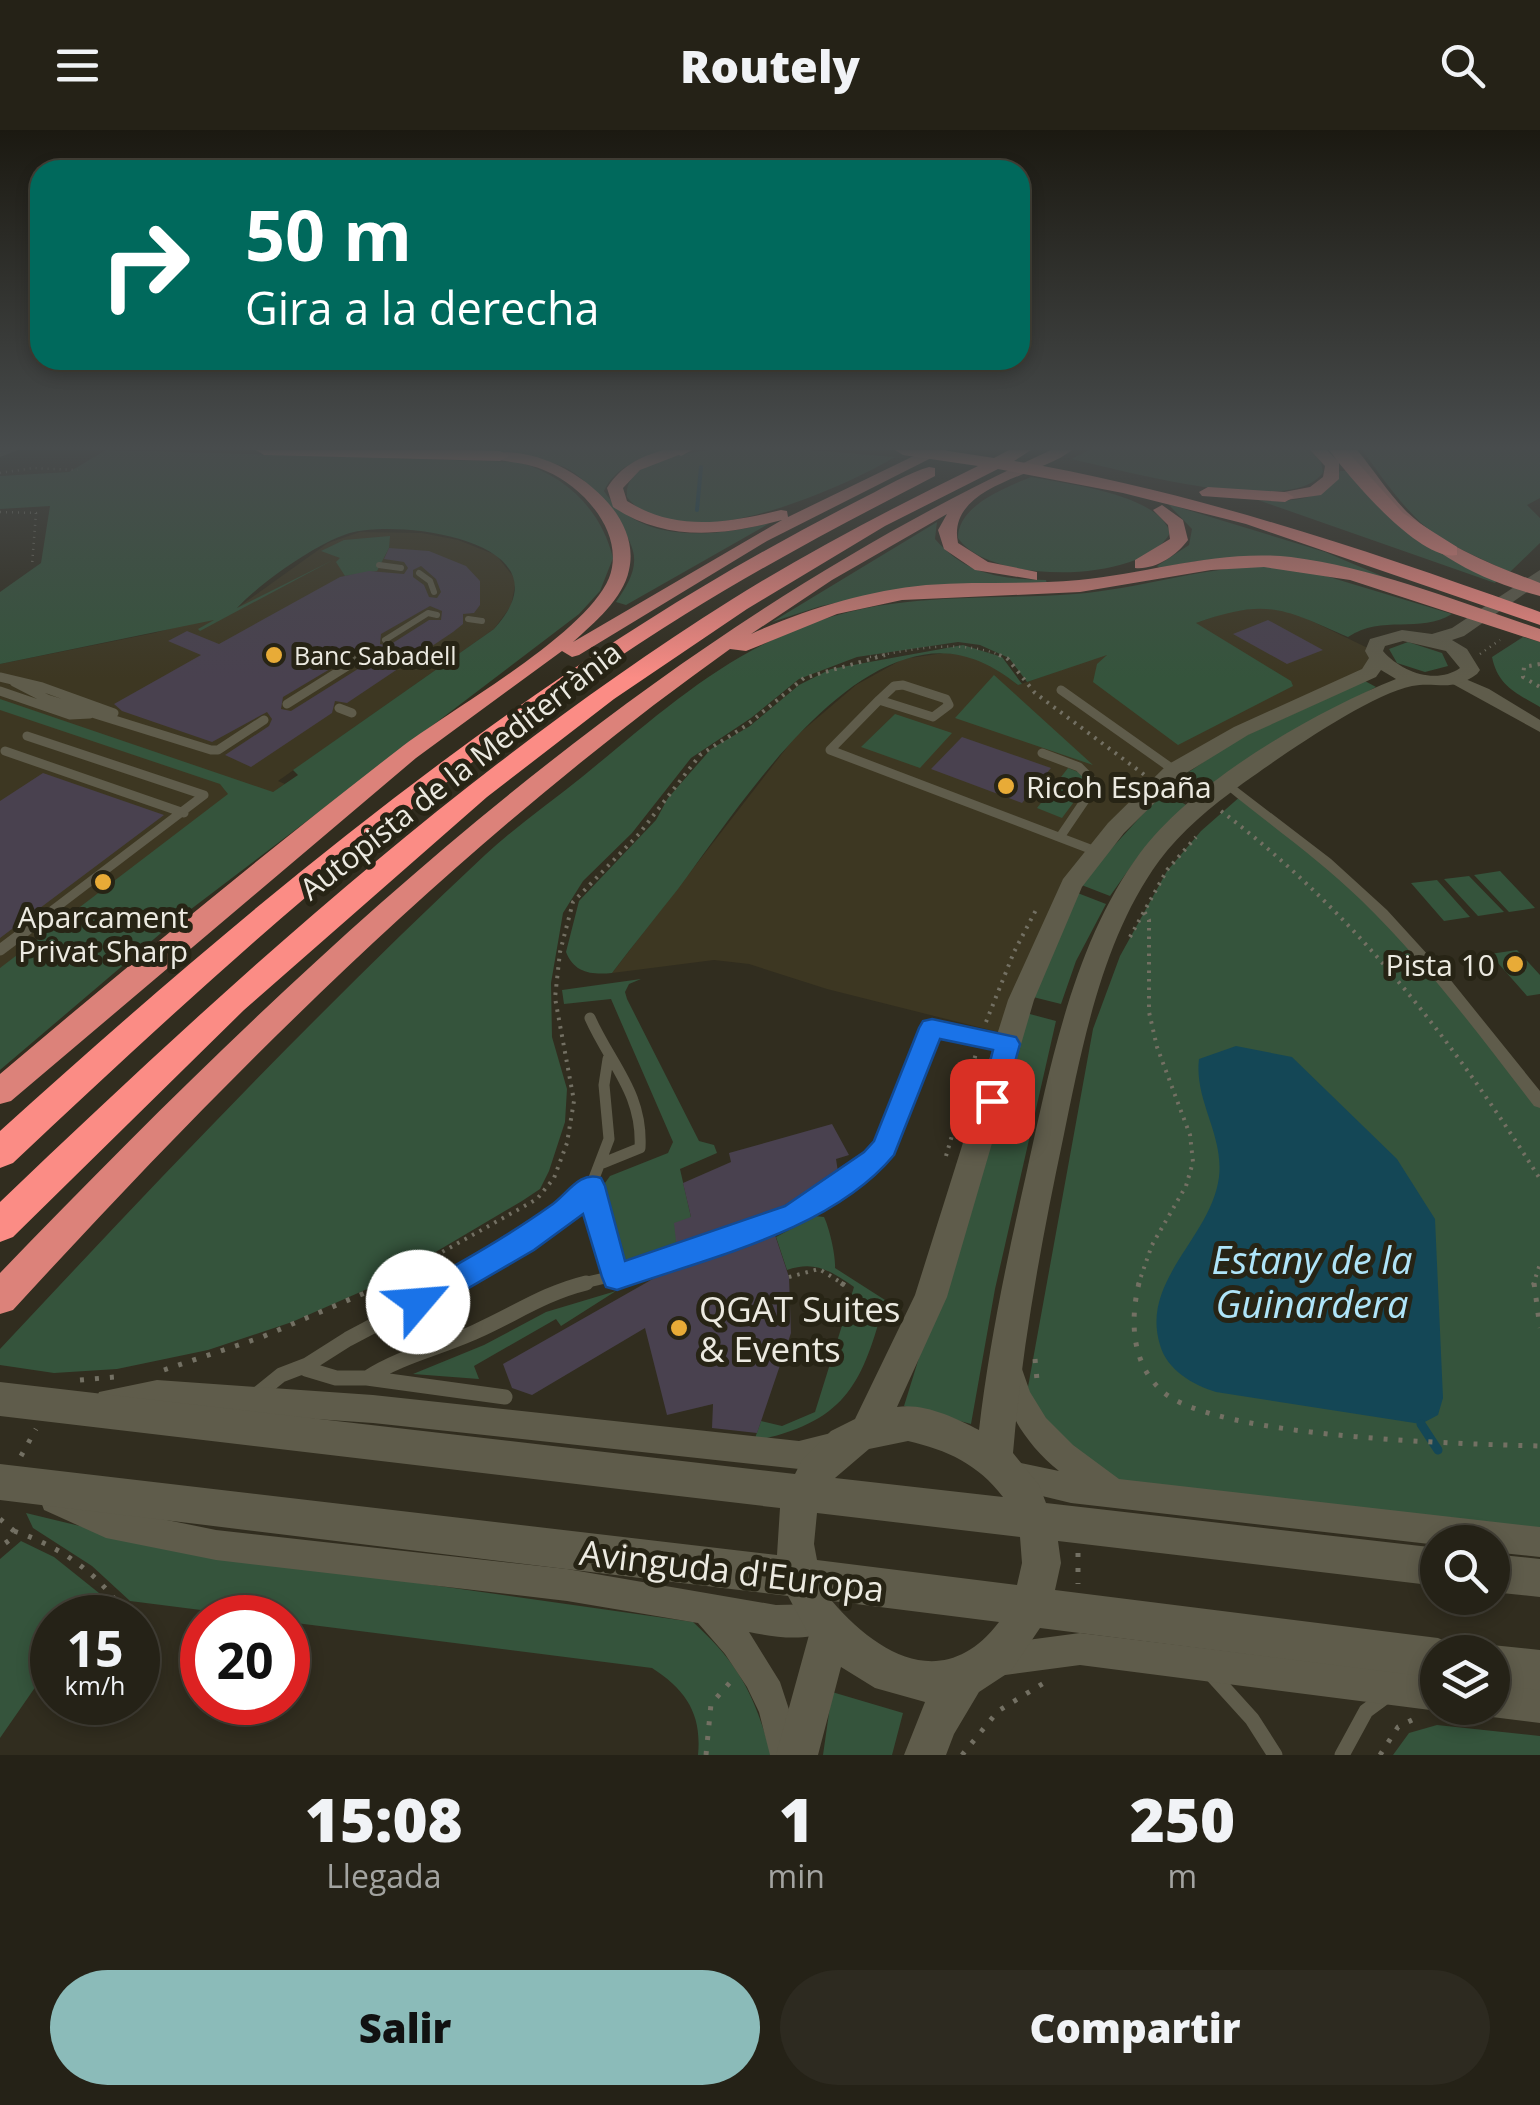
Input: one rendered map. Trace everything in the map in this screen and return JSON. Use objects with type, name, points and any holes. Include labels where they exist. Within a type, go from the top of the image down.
[{"type":"highway","points":[[0,1092],[144,968],[410,751],[588,618],[619,577],[623,554],[611,526]]},
{"type":"highway","points":[[305,839],[495,703],[616,623],[784,526]]},
{"type":"highway","name":"Autopista de la Mediterrània","points":[[0,1153],[244,934],[488,738],[746,568],[823,526]]},
{"type":"highway","name":"Autopista de la Mediterrània","points":[[0,1226],[168,1062],[318,924],[501,772],[608,691],[726,610],[865,526]]},
{"type":"highway","points":[[0,1298],[124,1167],[301,993],[396,906],[567,761],[646,697],[762,614],[915,526]]},
{"type":"highway","points":[[949,526],[947,530],[956,550],[994,570],[1038,577],[1106,572],[1162,555],[1176,546],[1180,534],[1178,526]]},
{"type":"highway","points":[[1269,526],[1408,581],[1540,607]]},
{"type":"highway","points":[[1272,526],[1477,594]]},
{"type":"highway","points":[[1303,526],[1477,594],[1537,630]]},
{"type":"highway","points":[[1410,526],[1450,551]]},
{"type":"highway","points":[[1416,526],[1450,551],[1477,594]]},
{"type":"highway","points":[[567,761],[739,647],[797,620],[877,598],[941,590],[1081,586],[1198,564],[1253,560],[1477,594],[1540,592]]},
{"type":"street","points":[[1415,678],[1395,672],[1378,659],[1374,651],[1377,643],[1388,637],[1434,640],[1458,632],[1540,575]]},
{"type":"street","points":[[1114,1492],[1076,1468],[1038,1431],[1016,1398],[1026,1243],[1072,1033],[1124,904],[1150,857],[1202,803],[1236,790],[1307,733],[1386,688],[1462,668],[1540,592]]},
{"type":"street","points":[[1434,640],[1485,693],[1540,726]]},
{"type":"street","points":[[1378,659],[1369,674],[1295,704],[1175,770],[1072,885],[1021,1000],[994,1040],[930,1298],[855,1438],[820,1466],[808,1488],[796,1530],[802,1580],[824,1627],[850,1655],[885,1675],[934,1684],[981,1669],[1080,1649],[1403,1689],[1420,1701]]},
{"type":"street","points":[[1236,790],[1296,834],[1381,912],[1469,1012],[1540,1102]]},
{"type":"street","points":[[1002,1467],[1021,1354]]},
{"type":"street","points":[[54,1406],[157,1394],[250,1400],[490,1420],[799,1456],[908,1423],[937,1427],[961,1436],[1002,1467],[1036,1524],[1041,1580],[1035,1606],[936,1723],[925,1755]]},
{"type":"street","points":[[0,1400],[1420,1565]]},
{"type":"street","points":[[1002,1467],[1114,1492],[1540,1542]]},
{"type":"street","name":"Avinguda d'Europa","points":[[8,1492],[724,1570],[1420,1656]]},
{"type":"street","name":"Avinguda d'Europa","points":[[8,1492],[106,1524],[216,1545],[567,1585],[824,1627]]},
{"type":"street","points":[[1510,1575],[1540,1578]]},
{"type":"street","points":[[707,1610],[746,1652],[766,1685],[788,1755]]},
{"type":"street","points":[[798,1755],[824,1627]]},
{"type":"street","points":[[1510,1666],[1540,1670]]},
{"type":"street","points":[[1510,1708],[1540,1706]]},
{"type":"lane","points":[[379,566],[398,567]]},
{"type":"lane","points":[[419,573],[430,580],[434,592]]},
{"type":"lane","points":[[385,640],[433,611]]},
{"type":"lane","points":[[468,619],[482,621]]},
{"type":"lane","points":[[287,704],[306,697],[366,654]]},
{"type":"lane","points":[[0,677],[48,699],[210,750],[226,746],[264,720]]},
{"type":"lane","points":[[14,682],[42,687],[226,746]]},
{"type":"lane","points":[[879,700],[933,717],[950,705],[946,699],[894,686],[879,700],[832,744],[830,750],[1098,852]]},
{"type":"lane","points":[[1061,690],[1175,770]]},
{"type":"lane","points":[[0,691],[70,716],[114,713]]},
{"type":"lane","points":[[339,708],[352,713]]},
{"type":"lane","points":[[0,950],[204,795],[27,736]]},
{"type":"lane","points":[[5,751],[184,813]]},
{"type":"lane","points":[[1042,753],[1079,767],[1096,784],[1060,837]]},
{"type":"lane","points":[[590,1018],[608,1059],[628,1080],[642,1132],[640,1148],[634,1154],[603,1163]]},
{"type":"lane","points":[[368,1378],[398,1361],[482,1330],[548,1294],[617,1277],[794,1215],[873,1160],[884,1147],[932,1028],[994,1040]]},
{"type":"lane","points":[[250,1400],[282,1374],[300,1368],[483,1267],[573,1206],[591,1186],[603,1163],[609,1136],[602,1073],[608,1059]]},
{"type":"lane","points":[[591,1186],[604,1244],[617,1277]]},
{"type":"lane","points":[[300,1368],[316,1369],[336,1378],[368,1378],[505,1397]]},
{"type":"lane","points":[[1196,1664],[1228,1692],[1275,1755]]},
{"type":"lane","points":[[1342,1755],[1366,1711],[1379,1699],[1403,1689]]},
{"type":"path","points":[[32,565],[35,526]]},
{"type":"path","points":[[1485,693],[1500,689],[1492,684],[1480,653],[1508,635]]},
{"type":"path","points":[[159,1372],[306,1321],[394,1282],[536,1199],[554,1178],[567,1143],[574,1101],[556,1020],[560,952],[574,902],[638,834],[700,755],[747,725],[804,678],[864,658],[938,646],[979,646]]},
{"type":"path","points":[[1540,664],[1530,664],[1522,672],[1523,677],[1540,688]]},
{"type":"path","points":[[1212,821],[1223,812],[1236,790]]},
{"type":"path","points":[[1223,812],[1334,911],[1406,988],[1456,1050],[1540,1179]]},
{"type":"path","points":[[1128,941],[1167,870],[1202,831]]},
{"type":"path","points":[[944,1165],[994,1040],[1014,952],[1045,895]]},
{"type":"path","points":[[1144,911],[1149,920],[1144,996],[1156,1046],[1188,1130],[1193,1162],[1181,1194],[1148,1252],[1138,1284],[1133,1319],[1138,1356],[1151,1380],[1174,1400],[1240,1420],[1353,1437],[1540,1446]]},
{"type":"path","points":[[1540,1264],[1533,1285],[1540,1328]]},
{"type":"path","points":[[790,1277],[818,1269],[848,1288]]},
{"type":"path","points":[[1021,1354],[1038,1394]]},
{"type":"path","points":[[0,1547],[11,1539],[14,1531],[8,1492],[60,1388],[71,1381],[119,1376]]},
{"type":"path","points":[[14,1531],[38,1538],[76,1562],[111,1595]]},
{"type":"path","points":[[706,1755],[711,1704],[744,1666],[746,1652]]},
{"type":"path","points":[[1380,1755],[1398,1727],[1420,1715]]},
{"type":"shaded area","points":[[360,532],[422,533],[458,540],[496,555],[516,580],[511,606],[494,629],[278,781],[285,784],[0,982],[0,664],[154,633],[233,611],[328,543]]},
{"type":"shaded area","points":[[1263,607],[1291,611],[1374,651],[1369,673],[1175,770],[1071,885],[1010,1035],[827,989],[749,964],[714,960],[612,973],[795,737],[856,685],[903,659],[944,653],[968,655],[989,663],[1018,685],[1227,612]]},
{"type":"green space","points":[[47,526],[601,526],[613,558],[600,591],[579,614],[174,922],[0,1070],[0,968],[228,794],[220,784],[0,710],[0,699],[273,792],[298,775],[293,770],[494,629],[513,600],[513,576],[499,558],[474,544],[410,530],[354,532],[325,543],[292,563],[237,608],[333,560],[200,631],[214,620],[0,664],[0,592],[41,563]]},
{"type":"green space","points":[[621,526],[703,533],[765,526],[626,605],[616,602],[632,572],[634,558]]},
{"type":"green space","points":[[931,526],[937,526],[935,539],[972,568],[1014,578],[1046,580],[1047,584],[906,588],[821,606],[772,622]]},
{"type":"green space","points":[[960,526],[1166,526],[1170,533],[1154,550],[1130,562],[1099,569],[1032,571],[975,553],[958,538]]},
{"type":"green space","points":[[1189,526],[1239,526],[1325,552],[1396,582],[1252,558],[1157,566],[1189,545],[1192,529]]},
{"type":"green space","points":[[1332,526],[1402,526],[1498,579],[1495,583]]},
{"type":"green space","points":[[1425,526],[1540,526],[1540,543],[1510,572]]},
{"type":"green space","points":[[390,536],[389,548],[377,571],[345,576],[336,562],[340,558],[321,551],[344,540]]},
{"type":"green space","points":[[1259,566],[1316,573],[1452,614],[1427,623],[1374,627],[1348,637],[1274,610],[1240,611],[1196,623],[1291,681],[1293,686],[1178,745],[1093,682],[1097,664],[1107,655],[1027,682],[1009,658],[980,645],[958,642],[857,657],[799,679],[751,718],[691,758],[632,833],[583,881],[563,913],[551,983],[552,1037],[567,1089],[565,1122],[540,1189],[390,1279],[292,1322],[208,1350],[117,1369],[54,1373],[0,1365],[0,1349],[360,975],[508,835],[708,677],[792,631],[863,609],[932,600],[1075,594]]},
{"type":"green space","points":[[1523,637],[1540,642],[1540,707],[1503,682],[1492,657]]},
{"type":"green space","points":[[1408,642],[1442,653],[1448,666],[1425,672],[1397,663],[1389,649]]},
{"type":"green space","points":[[963,645],[1002,657],[1022,684],[979,661],[937,653],[906,659],[872,674],[840,696],[778,757],[612,973],[591,973],[569,959],[566,952],[579,901],[656,820],[668,798],[711,749],[750,726],[799,685],[831,669]]},
{"type":"green space","points":[[994,675],[1093,765],[955,718]]},
{"type":"green space","points":[[1365,681],[1376,687],[1276,740],[1197,795],[1171,784],[1236,740]]},
{"type":"green space","points":[[895,714],[952,733],[920,768],[861,747]]},
{"type":"green space","points":[[1068,768],[1083,774],[1088,783],[1062,818],[1037,808]]},
{"type":"green space","points":[[1163,792],[1188,806],[1137,858],[1110,896],[1079,884]]},
{"type":"green space","points":[[1242,795],[1381,912],[1540,1102],[1540,1544],[1510,1540],[1510,1525],[1420,1525],[1420,1529],[1114,1492],[1039,1431],[1028,1387],[1093,1029],[1120,956],[1167,871],[1201,831]]},
{"type":"green space","points":[[1500,871],[1535,908],[1509,912],[1474,875]]},
{"type":"green space","points":[[1469,876],[1504,912],[1478,916],[1444,879]]},
{"type":"green space","points":[[1437,880],[1470,917],[1444,921],[1411,883]]},
{"type":"green space","points":[[1075,892],[1106,904],[1076,961],[1061,1004],[1029,996]]},
{"type":"green space","name":"Pista 10","points":[[1517,950],[1540,975],[1540,994],[1527,996],[1490,954]]},
{"type":"green space","points":[[641,979],[629,984],[627,999],[699,1141],[714,1145],[717,1153],[680,1169],[691,1217],[730,1226],[712,1238],[623,1265],[605,1183],[610,1176],[668,1153],[673,1142],[611,999],[564,1004],[562,990]]},
{"type":"green space","points":[[1026,1013],[1056,1021],[995,1289],[971,1424],[904,1406]]},
{"type":"green space","points":[[815,1216],[824,1217],[826,1222],[835,1268],[885,1300],[877,1330],[858,1377],[830,1410],[810,1423],[754,1441],[761,1421],[782,1426],[815,1412],[854,1287],[822,1269],[806,1266],[787,1270],[776,1237]]},
{"type":"green space","points":[[616,1291],[561,1326],[556,1319],[474,1366],[479,1379],[413,1374],[484,1345],[546,1312]]},
{"type":"green space","points":[[26,1513],[171,1548],[693,1622],[722,1652],[743,1682],[759,1715],[771,1755],[698,1755],[697,1727],[689,1704],[674,1685],[652,1668],[310,1625],[310,1595],[180,1595],[180,1607],[160,1605],[160,1595],[123,1595],[92,1566],[33,1528]]},
{"type":"green space","points":[[21,1541],[54,1557],[102,1595],[30,1595],[30,1695],[0,1738],[0,1559]]},
{"type":"green space","points":[[832,1692],[903,1713],[892,1755],[823,1755]]},
{"type":"green space","points":[[1437,1725],[1540,1736],[1540,1755],[1393,1755],[1409,1733]]},
{"type":"water","name":"Estany de la Guinardera","points":[[1236,1046],[1292,1057],[1397,1159],[1435,1219],[1443,1398],[1438,1415],[1421,1424],[1216,1392],[1182,1375],[1163,1354],[1156,1322],[1160,1300],[1168,1279],[1204,1220],[1219,1177],[1217,1147],[1201,1089],[1199,1059]]},
{"type":"building","name":"Banc Sabadell","points":[[389,548],[429,551],[466,566],[480,581],[480,605],[474,613],[463,614],[463,624],[453,632],[347,703],[335,701],[332,713],[251,767],[225,755],[269,726],[272,719],[267,712],[212,742],[122,711],[114,704],[201,655],[168,641],[187,631],[219,644],[340,577],[369,571],[404,574],[408,568],[404,562],[384,559]],"holes":[[[421,566],[436,579],[441,592],[437,598],[429,597],[424,585],[413,577],[413,570]],[[430,606],[442,611],[441,620],[429,620],[388,646],[380,644],[381,634]],[[367,647],[373,654],[369,662],[291,711],[281,709],[283,697]]]},
{"type":"building","points":[[1268,620],[1323,650],[1287,664],[1233,634]]},
{"type":"building","name":"Ricoh España","points":[[962,737],[1051,768],[1022,803],[931,769]]},
{"type":"building","points":[[43,773],[164,815],[0,938],[0,801]]},
{"type":"building","points":[[832,1124],[849,1155],[836,1159],[838,1172],[785,1205],[784,1210],[677,1250],[674,1223],[691,1217],[683,1183],[731,1162],[729,1153]]},
{"type":"building","points":[[775,1235],[789,1277],[791,1333],[757,1433],[712,1428],[713,1404],[667,1415],[645,1328],[532,1395],[512,1388],[503,1364],[658,1276]]},
{"type":"waterway","points":[[1421,1424],[1438,1450]]},
{"type":"place","name":"Banc Sabadell","points":[[274,655]]},
{"type":"place","name":"Ricoh España","points":[[1006,786]]},
{"type":"place","name":"Aparcament Privat Sharp","points":[[103,882]]},
{"type":"place","name":"Pista 10","points":[[1515,964]]},
{"type":"place","name":"QGAT Suites & Events","points":[[679,1328]]},
{"type":"route","points":[[418,1302],[524,1241],[573,1206],[591,1186],[604,1244],[617,1277],[794,1215],[873,1160],[884,1147],[932,1028],[1008,1044],[992,1101]]}]
